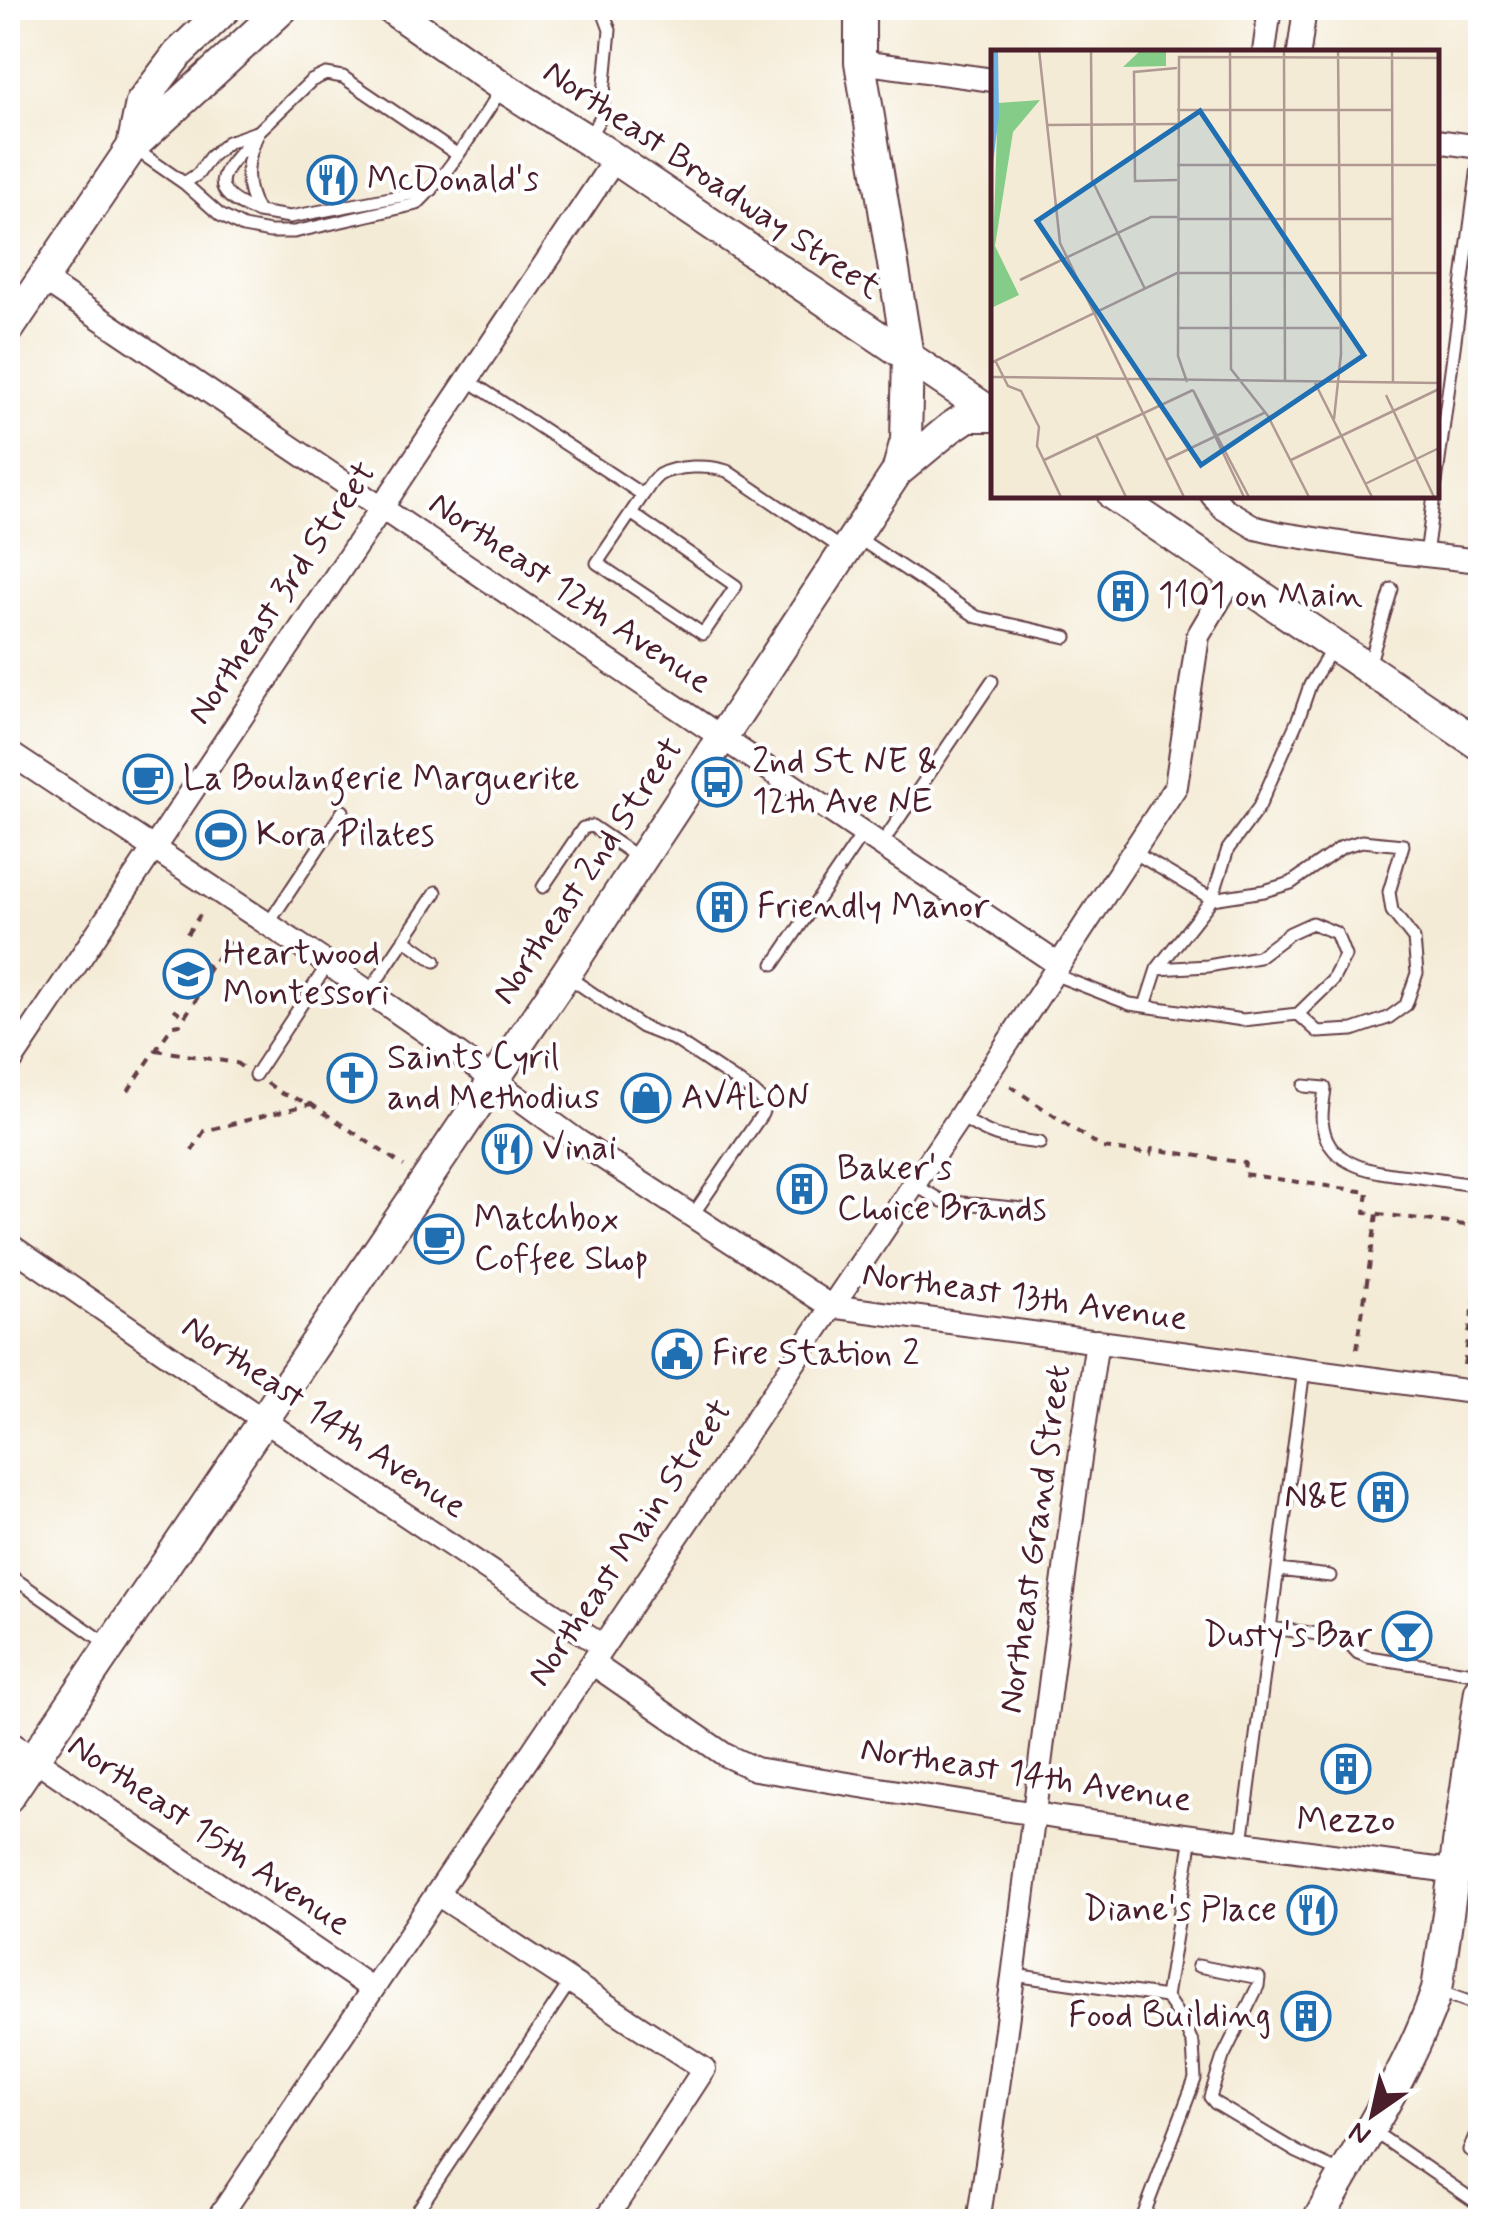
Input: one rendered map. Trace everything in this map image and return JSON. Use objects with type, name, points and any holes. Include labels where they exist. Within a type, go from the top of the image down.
[{"type":"street","points":[[132,147],[142,103],[178,54],[226,8]]},
{"type":"street","points":[[8,330],[132,147],[284,8]]},
{"type":"street","name":"Northeast Broadway Street","points":[[390,8],[432,20],[503,87],[991,414]]},
{"type":"street","name":"Northeast 2nd Street","points":[[8,1797],[565,975],[897,472],[906,440],[908,356],[860,62],[860,8]]},
{"type":"street","points":[[1264,50],[1270,8]]},
{"type":"street","points":[[1299,50],[1305,8]]},
{"type":"street","points":[[860,62],[991,80]]},
{"type":"street","points":[[1438,140],[1480,149]]},
{"type":"street","name":"Northeast 3rd Street","points":[[8,1066],[615,159]]},
{"type":"street","name":"Northeast 12th Avenue","points":[[42,279],[872,839],[1056,970]]},
{"type":"street","points":[[897,472],[968,416],[991,415]]},
{"type":"street","points":[[1117,498],[1480,744]]},
{"type":"street","points":[[1223,499],[1256,528],[1480,561]]},
{"type":"street","name":"Northeast Main Street","points":[[216,2222],[960,1116],[1176,786],[1198,636],[1233,576]]},
{"type":"street","name":"Northeast 13th Avenue","points":[[8,752],[369,992],[579,1142],[830,1306],[1480,1393]]},
{"type":"street","name":"Northeast 14th Avenue","points":[[8,1244],[597,1655],[725,1754],[755,1769],[1033,1814],[1468,1874]]},
{"type":"street","name":"Northeast Grand Street","points":[[978,2222],[1004,2056],[1097,1341]]},
{"type":"street","points":[[1317,2222],[1426,2021],[1436,1990],[1468,1874],[1480,1692]]},
{"type":"street","name":"Northeast 15th Avenue","points":[[8,1741],[371,1988]]},
{"type":"street","points":[[437,1894],[704,2069],[604,2222]]},
{"type":"lane","points":[[587,140],[602,114],[610,30],[602,8]]},
{"type":"lane","points":[[432,190],[290,217],[236,204],[226,196],[222,180],[226,168],[259,131],[311,81],[326,74],[343,77],[458,155]]},
{"type":"lane","points":[[132,147],[184,182],[220,215],[243,226],[294,232],[417,204],[458,155],[503,87]]},
{"type":"lane","points":[[184,182],[198,174],[228,142],[259,131]]},
{"type":"lane","points":[[258,212],[249,196],[248,158],[259,131]]},
{"type":"lane","points":[[1438,468],[1480,149]]},
{"type":"lane","points":[[468,380],[643,496]]},
{"type":"lane","points":[[631,513],[736,586],[702,634],[597,563],[654,479],[664,472],[705,466],[727,471],[977,617],[1066,636]]},
{"type":"lane","points":[[1426,556],[1434,498]]},
{"type":"lane","points":[[1480,500],[1480,534]]},
{"type":"lane","points":[[1368,669],[1392,589]]},
{"type":"lane","points":[[1146,1006],[1157,969],[1212,899],[1228,849],[1260,807],[1300,717],[1310,684],[1333,646]]},
{"type":"lane","points":[[774,964],[992,681]]},
{"type":"lane","points":[[268,924],[343,811]]},
{"type":"lane","points":[[543,887],[583,828],[592,826],[640,859]]},
{"type":"lane","points":[[1132,851],[1212,899],[1264,892],[1291,883],[1342,847],[1362,841],[1403,845],[1390,892],[1392,911],[1414,939],[1417,973],[1406,1005],[1388,1018],[1353,1030],[1318,1032],[1298,1014]]},
{"type":"lane","points":[[369,992],[436,892]]},
{"type":"lane","points":[[1056,970],[1130,1004],[1243,1020],[1298,1014],[1332,981],[1345,956],[1336,932],[1312,922],[1258,957],[1208,966],[1157,969]]},
{"type":"lane","points":[[404,939],[434,961]]},
{"type":"lane","points":[[254,1075],[328,964]]},
{"type":"lane","points":[[565,975],[642,1027],[675,1040],[764,1102],[762,1114],[692,1216]]},
{"type":"lane","points":[[1304,1086],[1325,1088],[1322,1127],[1332,1148],[1347,1161],[1371,1170],[1480,1186]]},
{"type":"lane","points":[[960,1116],[981,1131],[1040,1143]]},
{"type":"lane","points":[[912,1184],[942,1202],[1034,1210]]},
{"type":"lane","points":[[1242,1843],[1304,1369]]},
{"type":"lane","points":[[1278,1570],[1330,1576]]},
{"type":"lane","points":[[8,1574],[110,1646]]},
{"type":"lane","points":[[1270,1628],[1343,1638],[1368,1657],[1480,1674]]},
{"type":"lane","points":[[1141,2222],[1195,2079],[1193,2044],[1166,1997],[1192,1836]]},
{"type":"lane","points":[[1198,1966],[1258,1978],[1210,2097],[1215,2104],[1297,2152],[1344,2174]]},
{"type":"lane","points":[[1014,1975],[1166,1997]]},
{"type":"lane","points":[[410,2222],[570,1982]]},
{"type":"lane","points":[[1436,1990],[1480,2006]]},
{"type":"lane","points":[[1469,2150],[1480,2125]]},
{"type":"lane","points":[[1369,2129],[1480,2205]]},
{"type":"path","points":[[187,934],[200,916]]},
{"type":"path","points":[[128,1092],[173,1025],[180,1024],[203,989],[201,982],[232,937]]},
{"type":"path","points":[[204,964],[210,968]]},
{"type":"path","points":[[174,1009],[185,1016]]},
{"type":"path","points":[[156,1050],[236,1063],[283,1094],[311,1104],[404,1166]]},
{"type":"path","points":[[1010,1086],[1102,1148],[1151,1154],[1152,1150],[1245,1163],[1244,1174],[1368,1192]]},
{"type":"path","points":[[192,1150],[204,1131],[311,1104]]},
{"type":"path","points":[[1371,1170],[1365,1212],[1480,1227]]},
{"type":"path","points":[[1356,1349],[1377,1214]]},
{"type":"path","points":[[1464,1365],[1480,1268]]},
{"type":"place","name":"McDonald's","points":[[332,180]]},
{"type":"place","name":"1101 on Main","points":[[1123,596]]},
{"type":"place","name":"La Boulangerie Marguerite","points":[[148,779]]},
{"type":"place","name":"2nd St NE & 12th Ave NE","points":[[717,782]]},
{"type":"place","name":"Kora Pilates","points":[[221,835]]},
{"type":"place","name":"Friendly Manor","points":[[722,907]]},
{"type":"place","name":"Heartwood Montessori","points":[[188,974]]},
{"type":"place","name":"Saints Cyril and Methodius","points":[[352,1078]]},
{"type":"place","name":"AVALON","points":[[646,1098]]},
{"type":"place","name":"Vinai","points":[[507,1149]]},
{"type":"place","name":"Baker's Choice Brands","points":[[802,1189]]},
{"type":"place","name":"Matchbox Coffee Shop","points":[[439,1239]]},
{"type":"place","name":"Fire Station 2","points":[[677,1354]]},
{"type":"place","name":"N&E","points":[[1383,1497]]},
{"type":"place","name":"Dusty's Bar","points":[[1407,1636]]},
{"type":"place","name":"Mezzo","points":[[1346,1769]]},
{"type":"place","name":"Diane's Place","points":[[1312,1910]]},
{"type":"place","name":"Food Building","points":[[1306,2016]]}]
